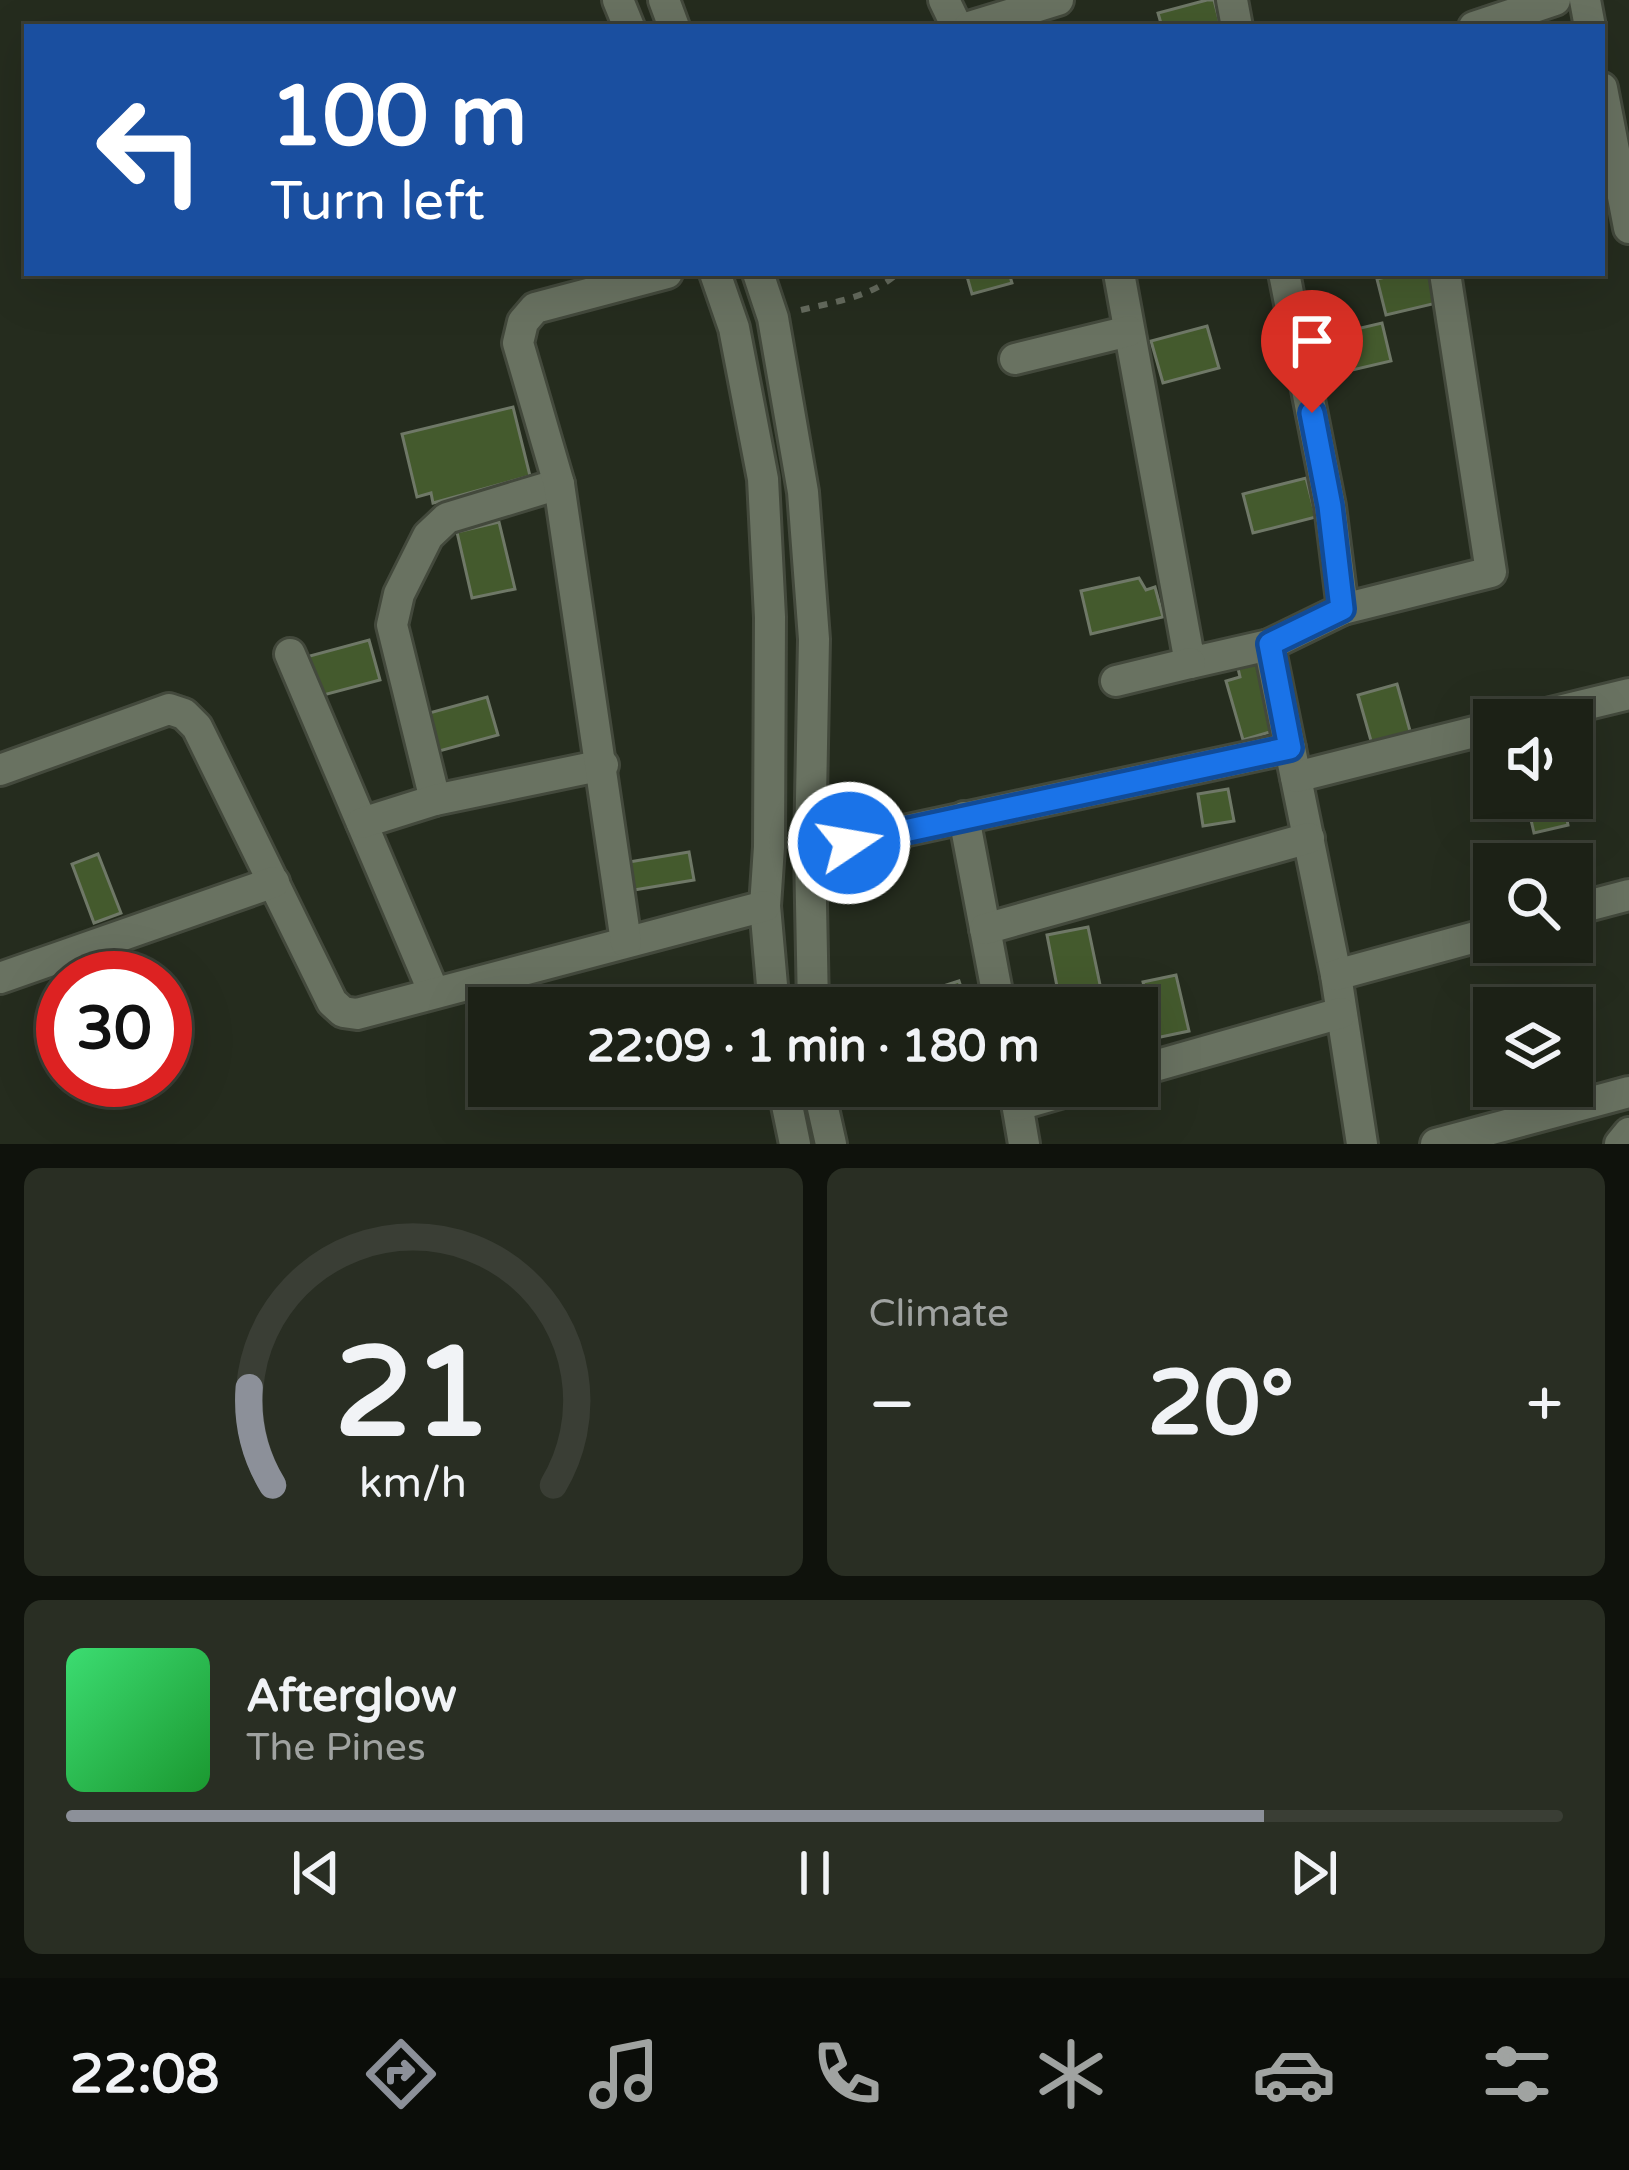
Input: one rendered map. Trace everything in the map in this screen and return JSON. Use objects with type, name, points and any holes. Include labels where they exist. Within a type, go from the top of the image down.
[{"type":"street","points":[[979,24],[1059,0]]},
{"type":"street","points":[[1483,24],[1556,0]]},
{"type":"street","points":[[1605,104],[1629,228]]},
{"type":"street","points":[[626,942],[560,484],[518,343],[523,322],[535,308],[656,276]]},
{"type":"street","points":[[716,276],[734,328],[763,479],[770,617],[770,847],[765,906],[772,987]]},
{"type":"street","points":[[759,276],[773,317],[803,492],[814,638],[813,987]]},
{"type":"street","points":[[1120,276],[1190,663]]},
{"type":"street","points":[[1285,276],[1330,506],[1342,609]]},
{"type":"street","points":[[1116,681],[1270,644],[1342,609],[1491,572],[1445,276]]},
{"type":"street","points":[[1015,359],[1129,332]]},
{"type":"street","points":[[435,800],[392,626],[398,594],[428,536],[447,518],[560,484]]},
{"type":"street","points":[[1270,644],[1336,975],[1362,1144]]},
{"type":"street","points":[[290,654],[434,993]]},
{"type":"street","points":[[1593,703],[1629,694]]},
{"type":"street","points":[[0,770],[169,709],[184,714],[197,727],[332,1002],[343,1012],[357,1014],[765,906]]},
{"type":"street","points":[[810,851],[964,818],[1473,731]]},
{"type":"street","points":[[362,823],[435,800],[603,765]]},
{"type":"street","points":[[964,818],[996,987]]},
{"type":"street","points":[[985,929],[1309,838]]},
{"type":"street","points":[[0,978],[274,882]]},
{"type":"street","points":[[1593,904],[1629,895]]},
{"type":"street","points":[[1336,975],[1473,938]]},
{"type":"street","points":[[1158,1065],[1341,1013]]},
{"type":"street","points":[[1436,1144],[1629,1092]]},
{"type":"street","points":[[787,1107],[795,1144]]},
{"type":"street","points":[[823,1107],[831,1144]]},
{"type":"street","points":[[1018,1107],[1024,1144]]},
{"type":"street","points":[[1620,1144],[1629,1133]]},
{"type":"path","points":[[773,317],[857,296],[894,276]]},
{"type":"building","points":[[1214,0],[1220,24],[1161,24],[1158,13]]},
{"type":"building","points":[[967,276],[1010,276],[1012,283],[972,294]]},
{"type":"building","points":[[1435,276],[1441,302],[1386,315],[1377,279]]},
{"type":"building","points":[[1382,323],[1391,361],[1331,375],[1322,337]]},
{"type":"building","points":[[1207,326],[1219,368],[1163,383],[1151,341]]},
{"type":"building","points":[[513,407],[530,476],[433,503],[431,493],[417,497],[402,434]]},
{"type":"building","points":[[1306,478],[1316,517],[1253,533],[1243,494]]},
{"type":"building","points":[[499,522],[515,589],[472,598],[457,532]]},
{"type":"building","points":[[1139,578],[1146,590],[1155,587],[1163,617],[1091,634],[1081,591]]},
{"type":"building","points":[[369,640],[380,680],[316,697],[306,657]]},
{"type":"building","points":[[1259,658],[1280,729],[1243,740],[1226,681],[1240,677],[1237,664]]},
{"type":"building","points":[[1397,684],[1412,738],[1373,748],[1358,695]]},
{"type":"building","points":[[487,697],[498,735],[432,753],[422,715]]},
{"type":"building","points":[[1228,789],[1234,821],[1203,826],[1198,794]]},
{"type":"building","points":[[1531,819],[1567,819],[1568,825],[1534,833]]},
{"type":"building","points":[[689,852],[694,880],[628,891],[623,863]]},
{"type":"building","points":[[98,854],[121,913],[94,923],[72,864]]},
{"type":"building","points":[[1088,927],[1100,987],[1057,987],[1047,935]]},
{"type":"building","points":[[1176,975],[1189,1031],[1158,1038],[1158,987],[1144,987],[1143,982]]},
{"type":"route","points":[[849,843],[1290,748],[1270,644],[1342,609],[1330,506],[1312,413]]}]
